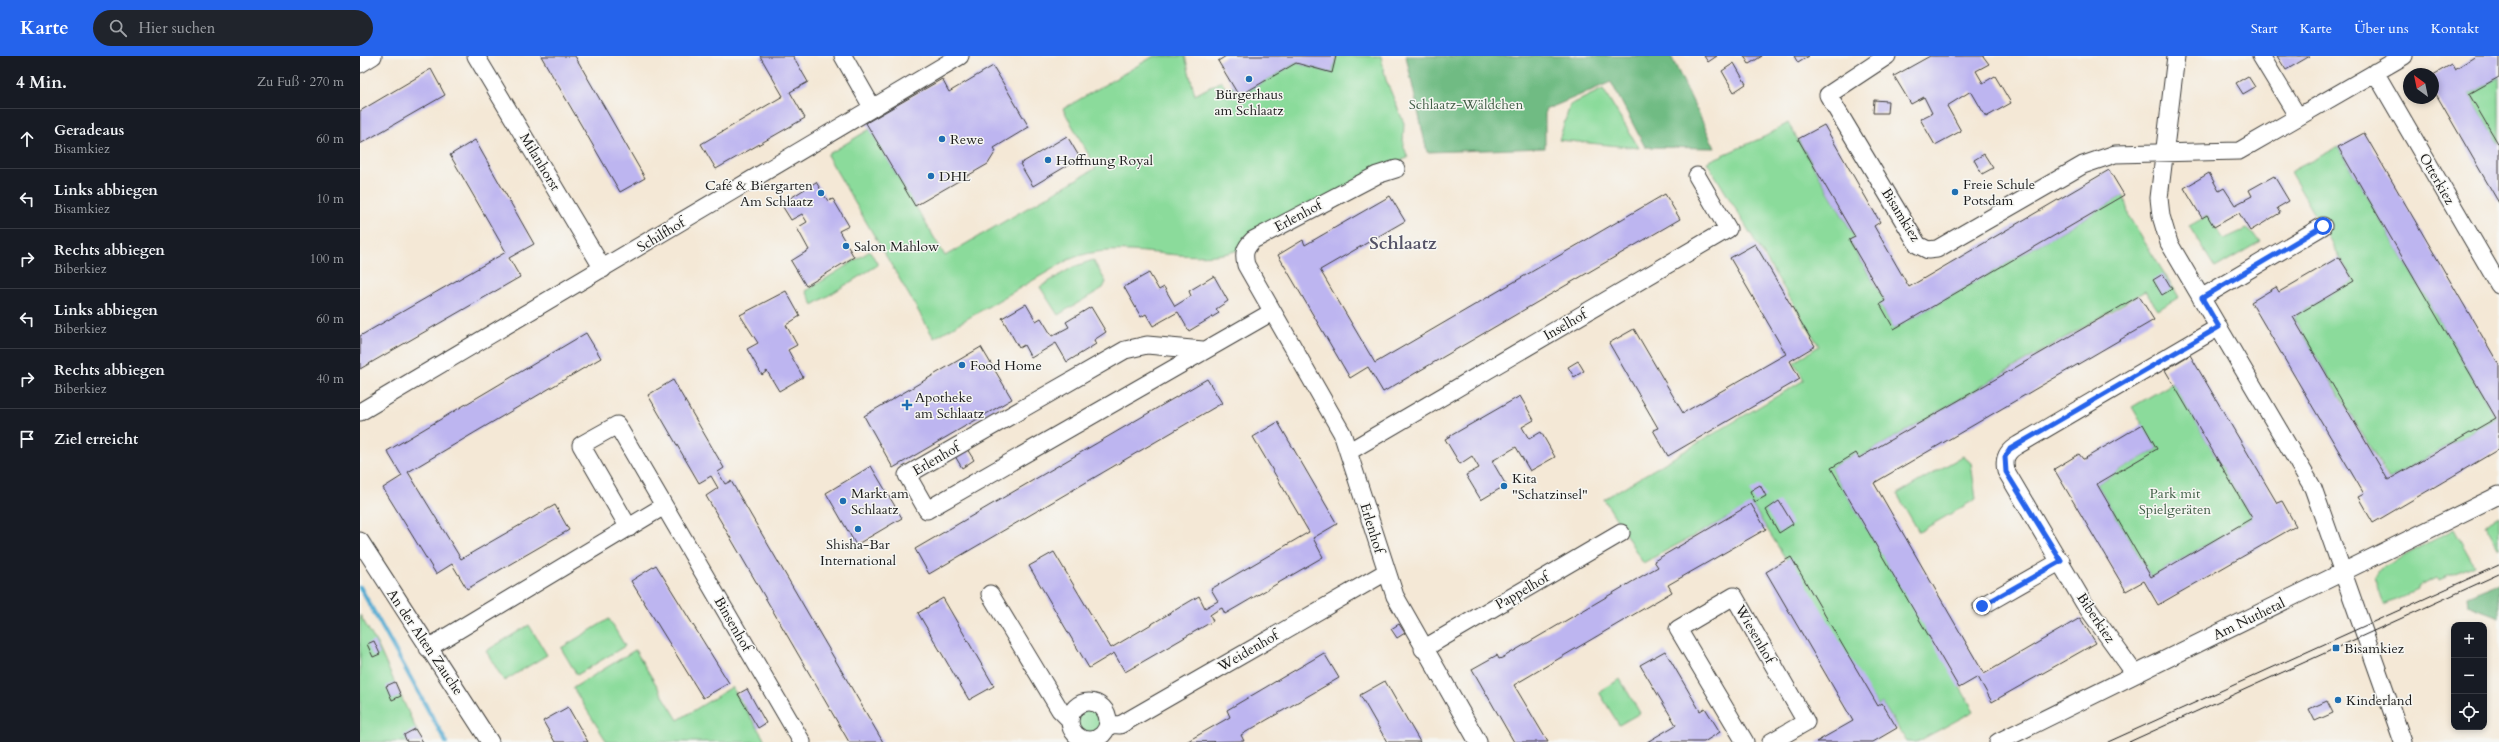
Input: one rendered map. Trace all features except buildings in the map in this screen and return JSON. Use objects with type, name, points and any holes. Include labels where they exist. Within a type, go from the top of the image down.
[{"type":"street","points":[[360,64],[373,56]]},
{"type":"street","name":"Milanhorst","points":[[476,56],[603,269]]},
{"type":"street","points":[[843,56],[872,107]]},
{"type":"street","name":"Schilfhof","points":[[360,412],[960,56]]},
{"type":"street","name":"Bisamkiez","points":[[1887,56],[1828,95],[1918,245],[1928,250],[1936,249],[2083,165],[2115,154],[2164,154]]},
{"type":"street","points":[[2176,56],[2159,198],[2161,216],[2170,243],[2313,488],[2403,742]]},
{"type":"street","points":[[2261,56],[2298,117]]},
{"type":"street","points":[[2164,154],[2239,151],[2404,56]]},
{"type":"street","name":"Otterkiez","points":[[2375,72],[2499,285]]},
{"type":"street","name":"Erlenhof","points":[[1396,169],[1376,174],[1253,240],[1246,247],[1244,257],[1246,265],[1272,312],[1342,434],[1395,596],[1423,649],[1478,742]]},
{"type":"street","name":"Inselhof","points":[[1348,452],[1728,229],[1697,176]]},
{"type":"street","points":[[2202,298],[2323,226]]},
{"type":"street","name":"Erlenhof","points":[[1203,350],[1147,344],[1125,350],[907,475],[927,510],[1203,350],[1272,312]]},
{"type":"street","name":"Biberkiez","points":[[2135,674],[2084,603],[2061,561],[2006,472],[2005,457],[2014,447],[2219,327]]},
{"type":"street","name":"Binsenhof","points":[[629,528],[581,445],[616,425],[802,742]]},
{"type":"street","name":"Am Nuthetal","points":[[1998,742],[2499,495]]},
{"type":"street","points":[[428,648],[664,506]]},
{"type":"street","name":"Pappelhof","points":[[1423,649],[1621,533]]},
{"type":"street","name":"An der Alten Zauche","points":[[360,542],[428,648],[476,716],[490,742]]},
{"type":"street","points":[[1982,606],[2061,561]]},
{"type":"street","name":"Weidenhof","points":[[1108,724],[1120,725],[1386,572]]},
{"type":"street","points":[[990,594],[1060,710],[1069,719],[1073,734],[1082,740],[1090,741],[1099,738],[1106,731],[1108,724],[1105,711],[1095,703],[1086,702],[1077,706],[1069,719]]},
{"type":"street","name":"Wiesenhof","points":[[1745,742],[1678,629],[1734,596],[1806,722],[1771,742]]},
{"type":"green space","points":[[1154,56],[1185,56],[1195,95],[1221,81],[1227,90],[1233,86],[1239,96],[1296,63],[1332,73],[1336,56],[1381,56],[1386,80],[1404,123],[1403,144],[1408,158],[1374,170],[1239,250],[1219,255],[1197,256],[1131,251],[1088,253],[1068,260],[934,338],[827,155],[870,129],[945,256],[1096,168],[1063,109]]},
{"type":"green space","name":"Schlaatz-Wäldchen","points":[[1406,56],[1671,56],[1715,148],[1645,147],[1611,82],[1545,110],[1545,148],[1427,152]]},
{"type":"green space","points":[[2499,77],[2499,145],[2469,94]]},
{"type":"green space","points":[[1603,89],[1639,148],[1559,140],[1570,105]]},
{"type":"green space","points":[[1788,123],[1855,237],[1849,241],[1885,301],[1880,304],[1894,329],[2124,195],[2129,217],[2179,297],[2158,310],[2145,291],[1859,458],[1856,453],[1831,468],[1974,711],[1917,742],[1907,742],[1882,703],[1878,706],[1752,505],[1643,563],[1604,499],[1804,380],[1794,362],[1819,346],[1707,162],[1766,136]]},
{"type":"green space","points":[[2338,147],[2496,418],[2389,479],[2293,317],[2354,281],[2290,172]]},
{"type":"green space","points":[[2207,216],[2224,239],[2246,229],[2261,241],[2215,268],[2189,226]]},
{"type":"green space","points":[[870,251],[878,265],[813,305],[806,291]]},
{"type":"green space","points":[[1093,260],[1106,282],[1103,288],[1058,315],[1040,287],[1073,267]]},
{"type":"green space","name":"Park mit Spielgeräten","points":[[2173,383],[2252,518],[2151,577],[2097,484],[2157,449],[2132,407]]},
{"type":"green space","points":[[1963,456],[1971,463],[1976,499],[1919,532],[1897,494]]},
{"type":"green space","points":[[2499,516],[2499,549],[2485,524]]},
{"type":"green space","points":[[2454,529],[2474,565],[2439,580],[2437,578],[2418,587],[2418,590],[2384,605],[2375,577],[2380,569]]},
{"type":"green space","points":[[2499,583],[2499,617],[2468,605],[2467,596]]},
{"type":"green space","points":[[360,615],[377,644],[422,742],[360,742]]},
{"type":"green space","points":[[609,619],[625,646],[577,675],[561,648]]},
{"type":"green space","points":[[529,625],[547,655],[504,681],[486,651]]},
{"type":"green space","points":[[635,650],[678,720],[732,687],[766,742],[607,742],[573,688]]},
{"type":"green space","points":[[1620,679],[1640,713],[1619,725],[1599,692]]},
{"type":"green space","points":[[1088,707],[1098,711],[1102,721],[1098,731],[1088,735],[1078,731],[1074,721],[1078,711]]},
{"type":"waterway","points":[[360,587],[446,742]]},
{"type":"tram line","points":[[2108,742],[2499,565]]},
{"type":"tram line","points":[[2129,742],[2499,574]]},
{"type":"place","name":"Bürgerhaus am Schlaatz","points":[[1249,79]]},
{"type":"place","name":"Rewe","points":[[942,139]]},
{"type":"place","name":"Hoffnung Royal","points":[[1048,160]]},
{"type":"place","name":"DHL","points":[[931,176]]},
{"type":"place","name":"Freie Schule Potsdam","points":[[1955,192]]},
{"type":"place","name":"Café & Biergarten Am Schlaatz","points":[[821,193]]},
{"type":"place","name":"Salon Mahlow","points":[[846,246]]},
{"type":"place","name":"Food Home","points":[[962,365]]},
{"type":"place","name":"Apotheke am Schlaatz","points":[[907,405]]},
{"type":"place","name":"Kita \"Schatzinsel\"","points":[[1504,486]]},
{"type":"place","name":"Markt am Schlaatz","points":[[843,501]]},
{"type":"place","name":"Shisha-Bar International","points":[[858,529]]},
{"type":"place","name":"Bisamkiez","points":[[2336,648]]},
{"type":"place","name":"Kinderland","points":[[2338,700]]},
{"type":"district","name":"Schlaatz","points":[[1403,243]]},
{"type":"route","points":[[1982,606],[2061,561],[2006,472],[2004,464],[2005,457],[2010,449],[2219,327],[2202,298],[2323,226]]}]
